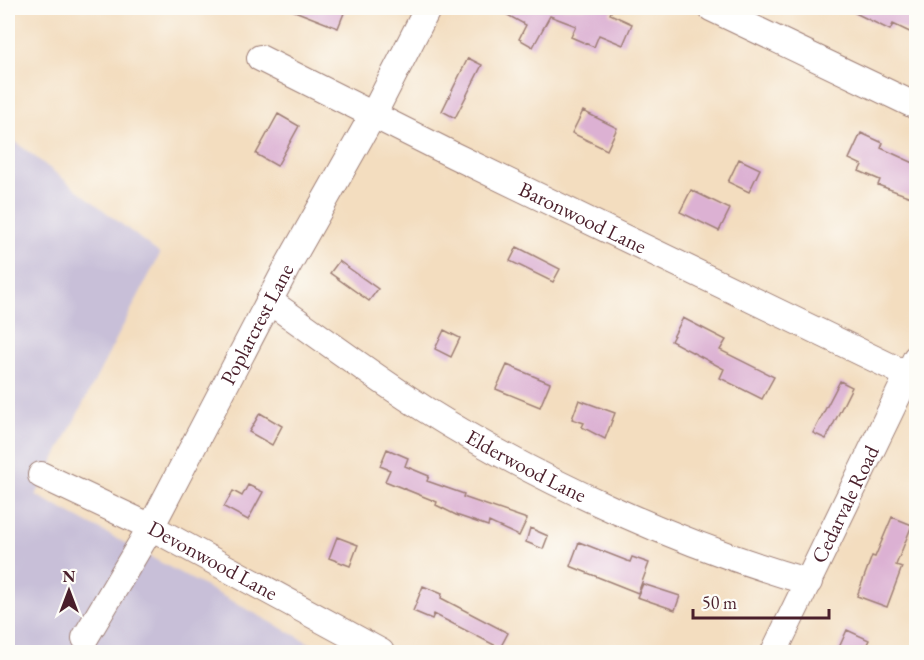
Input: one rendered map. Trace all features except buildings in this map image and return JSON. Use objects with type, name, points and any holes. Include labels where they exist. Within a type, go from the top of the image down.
[{"type":"street","name":"Poplarcrest Lane","points":[[84,638],[151,527],[269,301],[373,115],[428,8]]},
{"type":"street","points":[[711,8],[916,106]]},
{"type":"street","name":"Baronwood Lane","points":[[260,58],[373,115],[912,366]]},
{"type":"street","name":"Elderwood Lane","points":[[269,301],[379,379],[502,454],[651,524],[809,582]]},
{"type":"street","name":"Cedarvale Road","points":[[774,652],[912,366]]},
{"type":"street","name":"Devonwood Lane","points":[[41,475],[151,527],[381,652]]},
{"type":"shaded area","points":[[8,136],[160,254],[36,495],[326,652],[8,652]]}]
